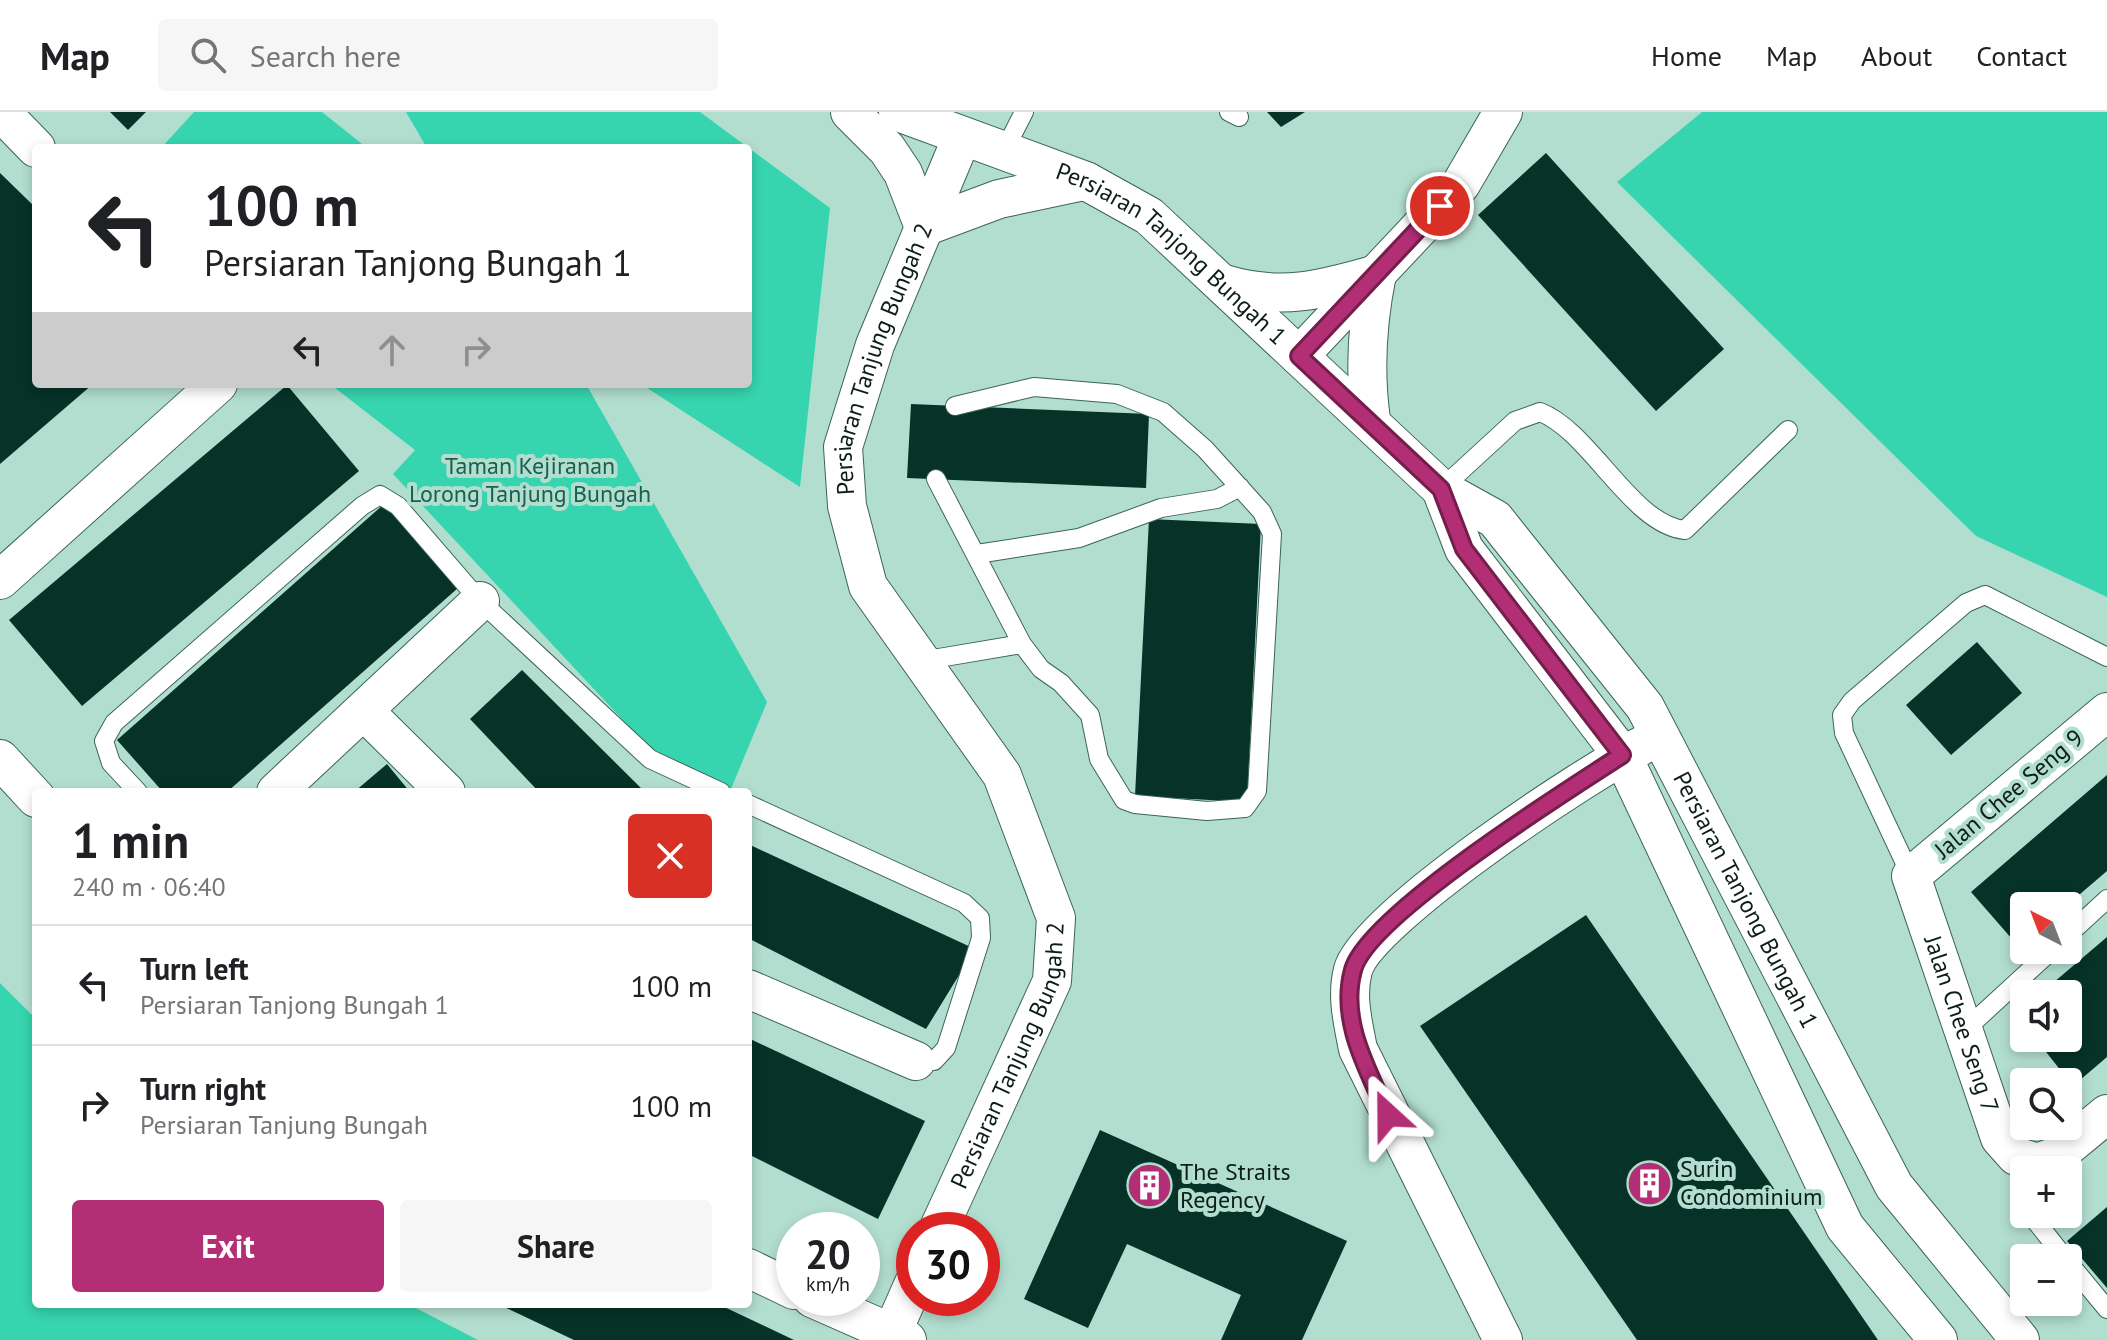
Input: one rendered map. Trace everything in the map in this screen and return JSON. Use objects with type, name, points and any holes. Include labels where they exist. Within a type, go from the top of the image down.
[{"type":"street","points":[[1,112],[32,144]]},
{"type":"street","points":[[850,112],[887,149],[903,173],[924,227],[999,199],[1086,181]]},
{"type":"street","name":"Persiaran Tanjong Bungah 1","points":[[898,112],[965,131],[1004,151],[1086,181],[1149,216],[1371,420],[1441,489],[1495,519],[1645,707],[1894,1186],[2020,1340]]},
{"type":"street","points":[[1299,356],[1461,184],[1503,112]]},
{"type":"street","name":"Persiaran Tanjung Bungah 2","points":[[946,1212],[1052,981],[1056,918],[1002,775],[918,662],[868,586],[847,506],[843,447],[875,345],[965,131]]},
{"type":"street","points":[[1223,284],[1256,293],[1283,294],[1322,289],[1377,274]]},
{"type":"street","points":[[1371,420],[1366,385],[1368,318],[1377,274]]},
{"type":"street","points":[[0,580],[214,388]]},
{"type":"street","name":"Persiaran Tanjong Bungah 1","points":[[1441,489],[1464,549],[1622,755],[1845,1227],[1938,1340]]},
{"type":"street","points":[[280,788],[480,601]]},
{"type":"street","points":[[364,711],[442,788]]},
{"type":"street","name":"Jalan Chee Seng 9","points":[[1911,876],[2107,712]]},
{"type":"street","points":[[1503,1340],[1358,1049],[1349,1005],[1353,969],[1364,947],[1380,928],[1459,866],[1622,755],[1662,736]]},
{"type":"street","points":[[0,759],[32,794]]},
{"type":"street","name":"Jalan Chee Seng 7","points":[[1911,876],[1966,1029],[2000,1138],[2016,1156]]},
{"type":"street","points":[[752,991],[916,1061]]},
{"type":"street","name":"Jalan Chee Seng 7","points":[[2056,1156],[2107,1114]]},
{"type":"street","points":[[752,1270],[776,1281]]},
{"type":"street","points":[[854,1316],[900,1336],[905,1316]]},
{"type":"lane","points":[[1004,151],[1024,112]]},
{"type":"lane","points":[[936,479],[1022,644],[1041,669],[1061,683],[1090,715],[1099,759],[1124,800],[1135,804],[1207,811],[1245,808],[1257,791],[1272,534],[1262,512],[1163,412],[1117,394],[1034,387],[955,406]]},
{"type":"lane","points":[[1441,489],[1515,421],[1540,412],[1551,416],[1659,522],[1685,530],[1788,430]]},
{"type":"lane","points":[[977,554],[1079,538],[1161,508],[1217,499],[1240,487]]},
{"type":"lane","points":[[134,788],[111,763],[104,741],[114,723],[362,506],[380,495],[398,506],[480,601],[650,759],[712,788]]},
{"type":"lane","points":[[1911,876],[1844,733],[1842,715],[1852,701],[1966,603],[1985,595],[2107,657]]},
{"type":"lane","points":[[918,662],[1022,644]]},
{"type":"lane","points":[[752,806],[964,903],[980,918],[981,938],[946,1048],[934,1061],[916,1061]]},
{"type":"lane","points":[[2082,922],[2107,899]]},
{"type":"lane","points":[[1966,1029],[2037,964]]},
{"type":"lane","points":[[2041,1228],[2053,1244]]},
{"type":"lane","points":[[2082,1279],[2107,1309]]},
{"type":"green space","points":[[194,112],[322,112],[362,144],[165,144]]},
{"type":"green space","points":[[406,112],[700,112],[743,144],[425,144]]},
{"type":"green space","points":[[1702,112],[2107,112],[2107,597],[1976,536],[1617,182]]},
{"type":"green space","points":[[752,150],[830,208],[800,487],[647,388],[752,388]]},
{"type":"green space","name":"Taman Kejiranan Lorong Tanjung Bungah","points":[[335,388],[588,388],[767,702],[731,788],[648,747],[393,474],[415,450]]},
{"type":"green space","points":[[0,983],[32,1015],[32,1308],[416,1308],[478,1340],[0,1340]]},
{"type":"building","points":[[110,112],[146,112],[128,130]]},
{"type":"building","points":[[1267,112],[1305,112],[1281,127]]},
{"type":"building","points":[[1546,153],[1724,349],[1656,411],[1478,215]]},
{"type":"building","points":[[0,173],[32,204],[32,388],[88,388],[0,464]]},
{"type":"building","points":[[283,388],[290,388],[359,471],[82,706],[9,620]]},
{"type":"building","points":[[911,404],[1149,414],[1146,488],[907,478]]},
{"type":"building","points":[[384,504],[458,588],[232,788],[159,788],[117,740]]},
{"type":"building","points":[[1149,519],[1261,524],[1247,802],[1135,796]]},
{"type":"building","points":[[1977,642],[2022,693],[1951,755],[1906,705]]},
{"type":"building","points":[[522,670],[641,788],[535,788],[470,719]]},
{"type":"building","points":[[387,764],[407,788],[359,788]]},
{"type":"building","points":[[2107,775],[2107,871],[2082,892],[2010,892],[2010,937],[1971,892]]},
{"type":"building","points":[[752,846],[975,949],[926,1029],[752,940]]},
{"type":"building","name":"Surin Condominium","points":[[1586,915],[1878,1340],[1637,1340],[1420,1026]]},
{"type":"building","points":[[2107,937],[2107,1057],[2082,1078],[2082,1068],[2059,1068],[2046,1052],[2082,1052],[2082,980],[2056,980],[2075,964],[2082,964],[2082,958]]},
{"type":"building","points":[[752,1040],[925,1121],[880,1215],[880,1212],[864,1212],[752,1156]]},
{"type":"building","name":"The Straits Regency","points":[[1100,1130],[1347,1241],[1302,1340],[1221,1340],[1241,1295],[1127,1244],[1088,1328],[1024,1299]]},
{"type":"building","points":[[2107,1207],[2107,1288],[2082,1259],[2082,1244],[2070,1244],[2067,1241]]},
{"type":"building","points":[[506,1308],[726,1308],[794,1340],[574,1340]]},
{"type":"place","name":"Surin Condominium","points":[[1649,1183]]},
{"type":"place","name":"The Straits Regency","points":[[1149,1186]]},
{"type":"route","points":[[1388,1115],[1358,1049],[1349,1005],[1353,969],[1364,947],[1380,928],[1459,866],[1622,755],[1464,549],[1441,489],[1371,420],[1299,356],[1440,206]]}]
